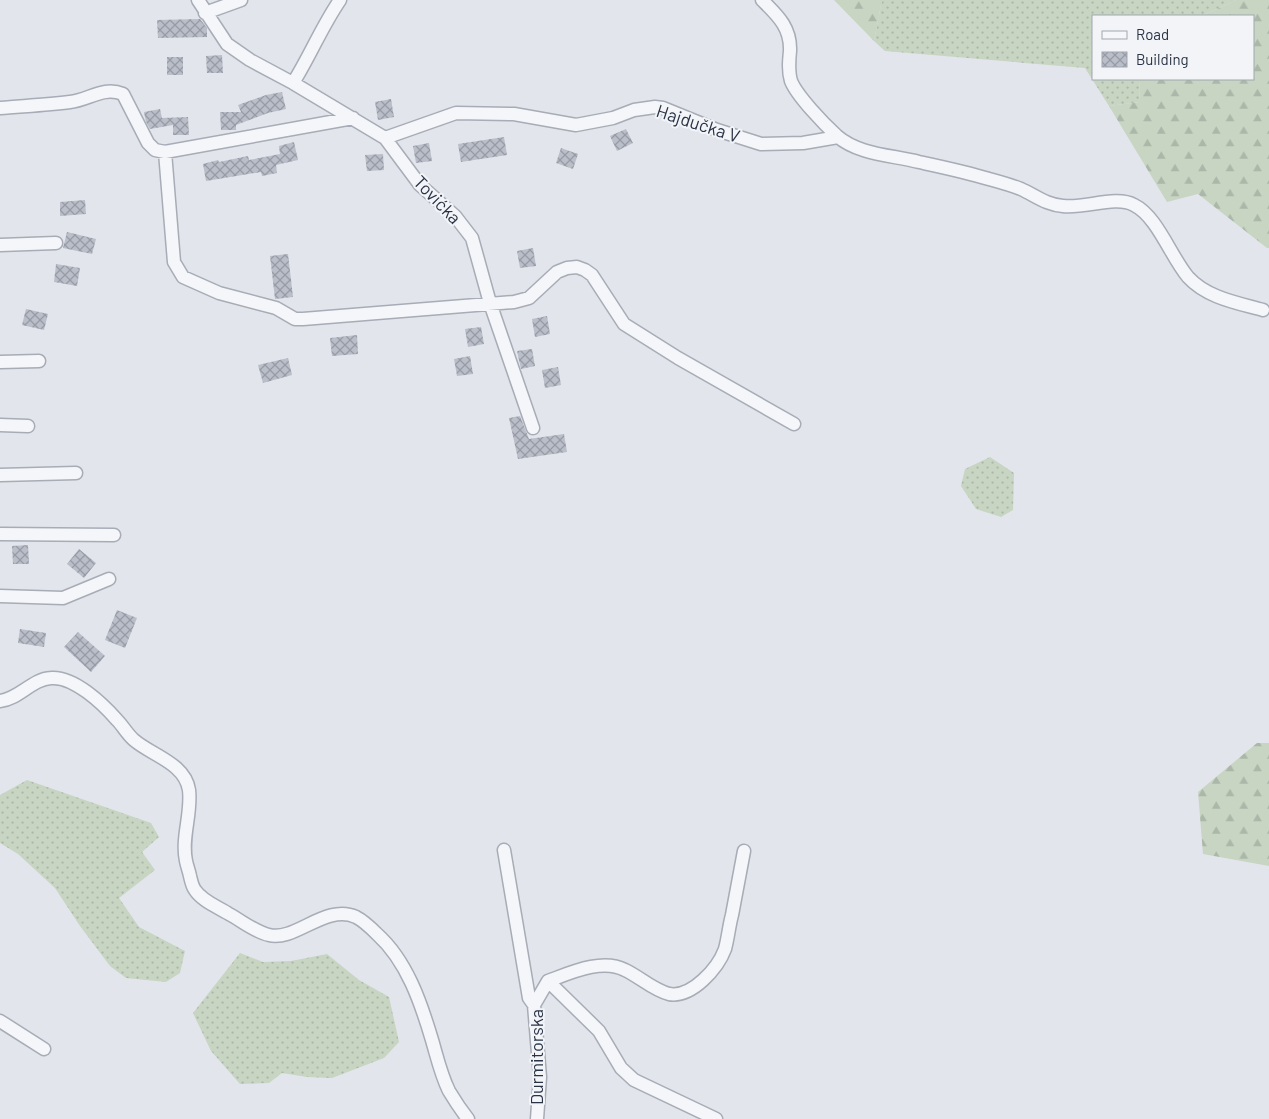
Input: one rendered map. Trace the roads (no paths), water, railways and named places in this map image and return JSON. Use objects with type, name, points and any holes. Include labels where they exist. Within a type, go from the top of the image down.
[{"type":"street","name":"Tovićka","points":[[198,0],[227,44],[238,53],[293,83],[385,138],[420,185],[455,216],[472,238],[490,303],[533,428]]},
{"type":"street","points":[[205,13],[241,0]]},
{"type":"street","points":[[293,83],[307,60],[328,16],[340,0]]},
{"type":"street","points":[[762,0],[779,17],[788,33],[790,45],[789,68],[794,87],[801,98],[838,137],[865,152],[918,161],[990,179],[1021,189],[1047,203],[1064,207],[1125,201],[1135,205],[1148,215],[1189,278],[1218,298],[1263,310]]},
{"type":"street","points":[[0,108],[72,102],[102,92],[115,91],[122,94],[148,143],[155,150],[164,152],[353,118]]},
{"type":"street","name":"Hajdučka V","points":[[385,138],[456,113],[514,114],[576,125],[613,118],[634,110],[655,107],[663,108],[717,130],[761,144],[803,143],[838,137]]},
{"type":"street","points":[[164,152],[174,262],[183,277],[219,293],[276,308],[303,320],[514,302],[529,298],[557,272],[567,268],[578,267],[592,275],[624,324],[678,358],[794,424]]},
{"type":"street","points":[[0,245],[56,243]]},
{"type":"street","points":[[0,362],[39,361]]},
{"type":"street","points":[[0,425],[28,426]]},
{"type":"street","points":[[0,475],[76,473]]},
{"type":"street","points":[[0,534],[114,535]]},
{"type":"street","points":[[0,596],[64,598],[109,579]]},
{"type":"street","points":[[0,701],[17,695],[32,684],[52,678],[66,681],[89,693],[118,720],[133,740],[174,766],[183,776],[189,787],[190,803],[185,860],[194,890],[204,899],[269,936],[282,935],[334,915],[346,915],[356,917],[383,939],[396,955],[409,977],[449,1090],[468,1119]]},
{"type":"street","points":[[504,850],[530,998],[534,1005]]},
{"type":"street","points":[[548,982],[571,973],[603,966],[624,969],[642,981],[668,993],[676,994],[694,988],[702,982],[725,947],[744,851]]},
{"type":"street","name":"Durmitorska","points":[[537,1119],[540,1077],[534,1005],[548,982],[599,1031],[622,1068],[634,1080],[716,1119]]},
{"type":"street","points":[[0,1021],[44,1049]]}]
